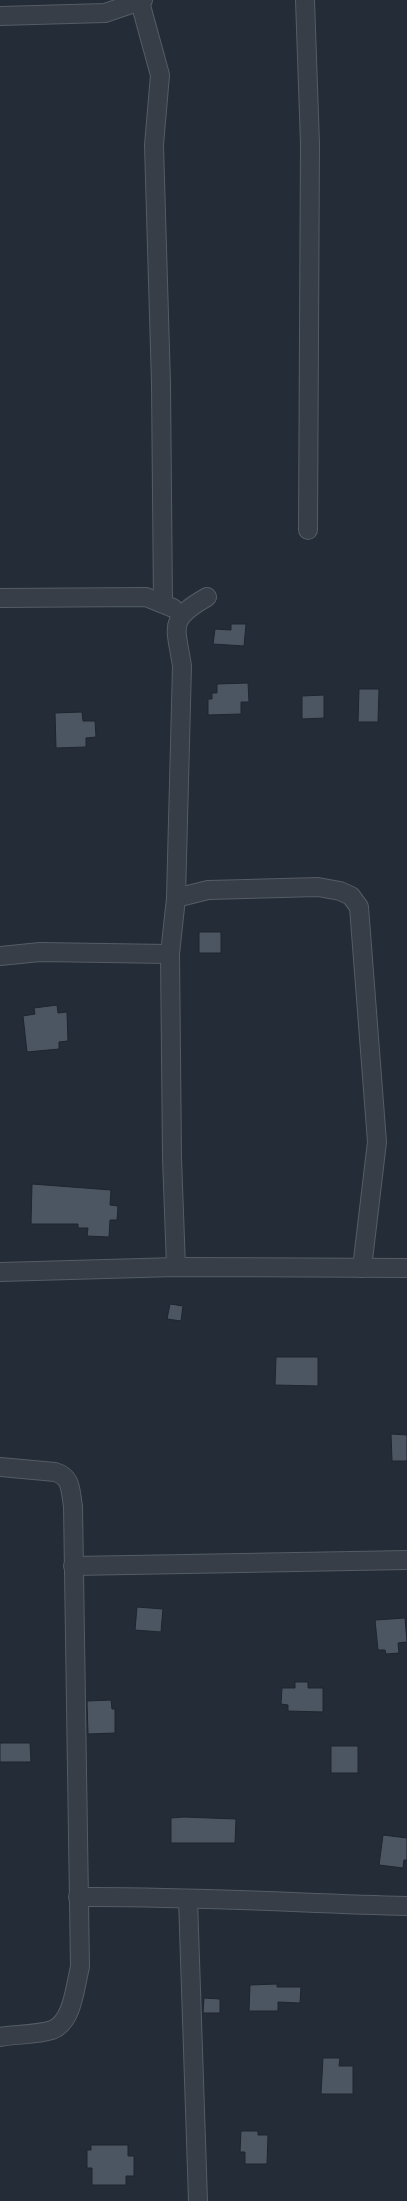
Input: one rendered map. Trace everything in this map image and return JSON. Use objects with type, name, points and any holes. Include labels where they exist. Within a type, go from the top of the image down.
[{"type":"street","points":[[305,0],[310,144],[308,530]]},
{"type":"street","points":[[0,16],[105,13],[142,1],[160,75],[154,145],[161,384],[162,603]]},
{"type":"street","points":[[0,598],[146,597],[183,613]]},
{"type":"street","points":[[176,1267],[172,1158],[170,954],[176,898],[182,666],[176,635],[177,623],[183,613],[207,597]]},
{"type":"street","points":[[176,898],[208,890],[318,886],[340,891],[350,896],[359,907],[377,1142],[362,1268]]},
{"type":"street","points":[[0,956],[40,952],[170,954]]},
{"type":"street","points":[[0,1272],[176,1267],[407,1268]]},
{"type":"street","points":[[0,1467],[55,1472],[63,1474],[69,1480],[73,1506],[80,1968],[70,2008],[63,2022],[52,2030],[0,2037]]},
{"type":"street","points":[[73,1566],[407,1560]]},
{"type":"street","points":[[78,1897],[148,1896],[188,1899],[407,1906]]},
{"type":"street","points":[[188,1899],[198,2201]]},
{"type":"building","points":[[231,624],[246,624],[244,646],[213,644],[215,629],[231,630]]},
{"type":"building","points":[[248,683],[249,702],[241,702],[241,714],[208,715],[208,699],[212,699],[212,693],[217,693],[217,684]]},
{"type":"building","points":[[359,689],[379,689],[378,722],[358,722]]},
{"type":"building","points":[[324,695],[324,718],[302,719],[302,696]]},
{"type":"building","points":[[82,712],[83,721],[95,721],[96,737],[86,738],[86,747],[56,748],[55,713]]},
{"type":"building","points":[[199,932],[221,932],[221,953],[199,953]]},
{"type":"building","points":[[57,1005],[58,1013],[67,1012],[68,1041],[59,1042],[59,1049],[27,1052],[23,1016],[35,1014],[34,1008]]},
{"type":"building","points":[[32,1184],[111,1190],[110,1205],[118,1206],[117,1220],[110,1220],[109,1237],[87,1236],[88,1228],[78,1228],[78,1224],[31,1224]]},
{"type":"building","points":[[170,1304],[183,1306],[181,1321],[167,1319]]},
{"type":"building","points":[[276,1357],[318,1357],[318,1386],[275,1385]]},
{"type":"building","points":[[391,1434],[407,1435],[407,1461],[392,1461]]},
{"type":"building","points":[[137,1607],[163,1609],[161,1632],[135,1630]]},
{"type":"building","points":[[405,1618],[407,1642],[398,1643],[399,1653],[386,1654],[385,1650],[378,1650],[375,1620]]},
{"type":"building","points":[[295,1682],[308,1682],[308,1688],[323,1688],[323,1712],[288,1711],[288,1705],[281,1704],[282,1688],[295,1688]]},
{"type":"building","points":[[111,1700],[112,1709],[115,1709],[115,1733],[88,1734],[87,1701]]},
{"type":"building","points":[[0,1743],[30,1743],[31,1762],[0,1762]]},
{"type":"building","points":[[331,1746],[358,1746],[358,1773],[331,1773]]},
{"type":"building","points":[[171,1818],[236,1819],[235,1843],[171,1843]]},
{"type":"building","points":[[383,1835],[407,1838],[407,1860],[404,1860],[403,1868],[379,1865]]},
{"type":"building","points":[[277,1984],[277,1987],[301,1987],[300,2003],[278,2002],[278,2011],[249,2011],[250,1985]]},
{"type":"building","points":[[204,1998],[220,1999],[220,2013],[203,2013]]},
{"type":"building","points":[[323,2058],[340,2058],[339,2066],[353,2066],[353,2094],[321,2094]]},
{"type":"building","points":[[241,2131],[258,2131],[258,2135],[268,2135],[267,2164],[245,2164],[245,2152],[240,2152]]},
{"type":"building","points":[[91,2145],[128,2145],[128,2156],[134,2156],[134,2176],[126,2176],[126,2185],[92,2185],[92,2168],[87,2168],[87,2150],[91,2150]]}]
